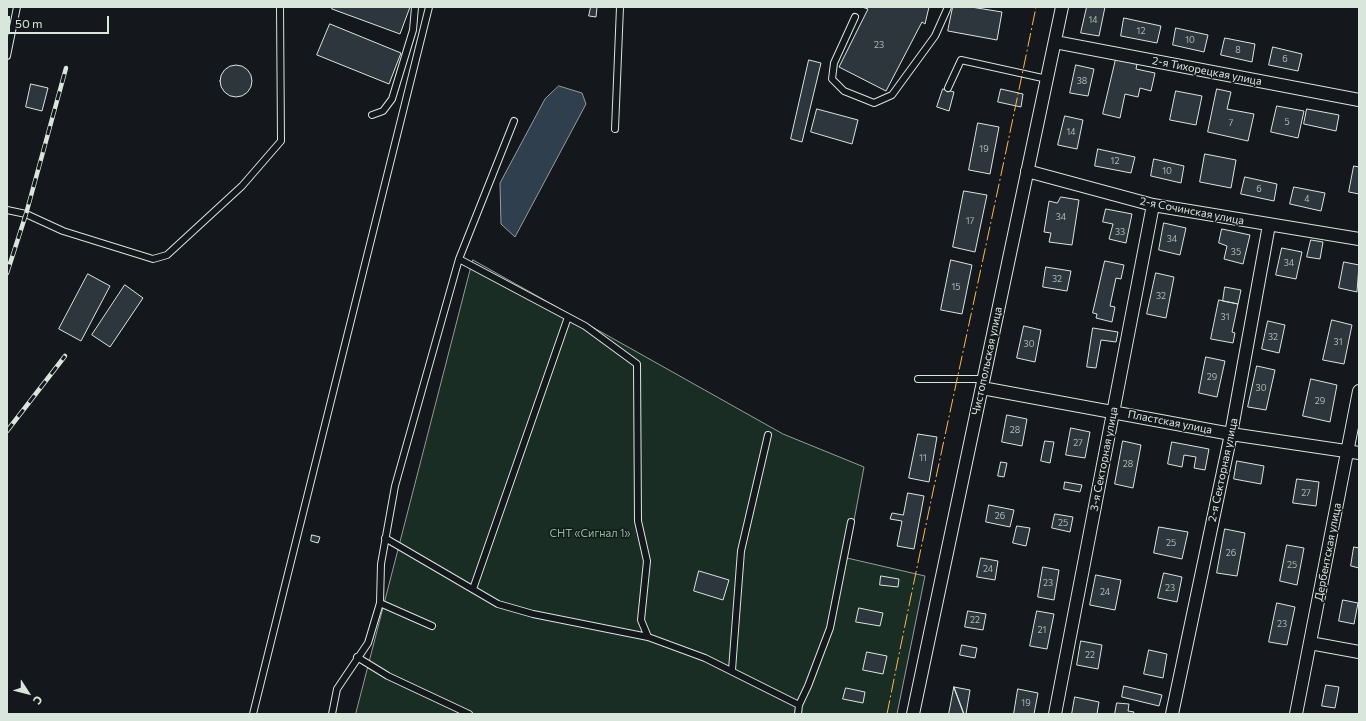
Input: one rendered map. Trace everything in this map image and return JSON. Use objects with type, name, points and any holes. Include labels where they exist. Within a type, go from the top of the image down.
[{"type":"street","name":"Чистопольская улица","points":[[913,714],[1062,7]]},
{"type":"street","name":"2-я Тихорецкая улица","points":[[1055,42],[1359,100]]},
{"type":"street","name":"2-я Сочинская улица","points":[[1027,171],[1153,205],[1269,225],[1359,238]]},
{"type":"street","name":"3-я Секторная улица","points":[[1055,714],[1153,205]]},
{"type":"street","name":"2-я Секторная улица","points":[[1172,714],[1231,434],[1269,225]]},
{"type":"street","name":"Пластская улица","points":[[983,383],[1113,411],[1231,434],[1347,450],[1359,453]]},
{"type":"street","name":"Дербентская улица","points":[[1296,714],[1359,391]]},
{"type":"street","points":[[1310,643],[1359,652]]},
{"type":"lane","points":[[7,56],[17,7]]},
{"type":"lane","points":[[7,210],[26,214],[63,231],[152,259],[167,255],[242,186],[281,141],[280,7]]},
{"type":"lane","points":[[372,115],[383,111],[392,99],[413,30],[415,7]]},
{"type":"lane","points":[[253,714],[429,7]]},
{"type":"lane","points":[[616,129],[620,7]]},
{"type":"lane","points":[[855,17],[834,63],[832,79],[844,91],[874,102],[892,94],[935,36],[948,7]]},
{"type":"lane","points":[[948,88],[961,60],[1047,79]]},
{"type":"lane","points":[[332,714],[337,689],[368,643],[380,603],[381,564],[395,486],[459,259],[514,121]]},
{"type":"lane","points":[[459,259],[585,326],[637,364],[638,522],[647,561],[641,620],[648,637]]},
{"type":"lane","points":[[473,589],[568,317]]},
{"type":"lane","points":[[918,379],[983,383]]},
{"type":"lane","points":[[732,670],[741,551],[768,435]]},
{"type":"lane","points":[[798,714],[799,705],[808,686],[830,628],[851,522]]},
{"type":"lane","points":[[386,538],[498,604],[519,610],[648,637],[705,658],[732,670],[799,705]]},
{"type":"lane","points":[[380,603],[432,626]]},
{"type":"lane","points":[[358,657],[388,676],[469,714]]},
{"type":"green space","name":"СНТ «Сигнал 1»","points":[[473,260],[783,434],[864,467],[847,558],[925,576],[897,714],[356,714]]},
{"type":"water","points":[[559,86],[582,93],[586,104],[515,237],[501,224],[500,183],[545,99]]},
{"type":"building","points":[[333,7],[410,7],[400,34],[332,9]]},
{"type":"building","points":[[591,7],[597,7],[596,17],[589,16]]},
{"type":"building","points":[[862,7],[929,7],[925,24],[922,22],[886,91],[839,67],[868,9]]},
{"type":"building","points":[[953,7],[971,7],[1002,12],[997,40],[948,31]]},
{"type":"building","points":[[1087,7],[1105,7],[1099,36],[1081,33]]},
{"type":"building","points":[[1124,18],[1161,26],[1157,43],[1121,36]]},
{"type":"building","points":[[330,24],[401,53],[389,84],[317,55]]},
{"type":"building","points":[[1176,28],[1208,35],[1204,52],[1173,45]]},
{"type":"building","points":[[1225,38],[1255,44],[1252,62],[1221,55]]},
{"type":"building","points":[[1273,47],[1302,54],[1298,71],[1269,65]]},
{"type":"building","points":[[1116,59],[1137,64],[1136,69],[1155,73],[1151,91],[1140,88],[1138,97],[1125,94],[1120,118],[1103,114]]},
{"type":"building","points":[[809,60],[821,63],[802,142],[791,139]]},
{"type":"building","points":[[233,65],[239,65],[248,69],[252,81],[248,93],[239,97],[233,97],[224,93],[220,84],[220,78],[224,69]]},
{"type":"building","points":[[1076,65],[1094,69],[1088,96],[1070,93]]},
{"type":"building","points":[[31,84],[48,88],[42,111],[26,107]]},
{"type":"building","points":[[943,89],[954,92],[949,111],[937,107]]},
{"type":"building","points":[[1001,89],[1023,94],[1021,107],[998,102]]},
{"type":"building","points":[[1217,89],[1231,92],[1227,109],[1254,114],[1248,141],[1208,132]]},
{"type":"building","points":[[1176,91],[1202,96],[1196,125],[1170,120]]},
{"type":"building","points":[[1277,106],[1304,111],[1298,138],[1271,132]]},
{"type":"building","points":[[817,109],[858,120],[852,144],[811,132]]},
{"type":"building","points":[[1307,109],[1339,115],[1336,131],[1304,124]]},
{"type":"building","points":[[1065,116],[1083,120],[1077,149],[1058,145]]},
{"type":"building","points":[[978,123],[999,127],[990,174],[969,170]]},
{"type":"building","points":[[1098,149],[1135,157],[1131,173],[1095,166]]},
{"type":"building","points":[[1205,154],[1236,160],[1231,188],[1200,182]]},
{"type":"building","points":[[1154,159],[1184,166],[1181,183],[1151,176]]},
{"type":"building","points":[[1354,166],[1359,167],[1359,194],[1349,192]]},
{"type":"building","points":[[1245,177],[1277,184],[1274,201],[1241,194]]},
{"type":"building","points":[[1294,187],[1325,193],[1321,211],[1290,204]]},
{"type":"building","points":[[964,191],[987,195],[975,252],[953,247]]},
{"type":"building","points":[[1061,197],[1079,200],[1072,245],[1049,242],[1051,233],[1044,232],[1049,201],[1057,203]]},
{"type":"building","points":[[1106,209],[1132,214],[1126,243],[1109,239],[1113,224],[1103,222]]},
{"type":"building","points":[[1164,223],[1186,228],[1180,255],[1159,250]]},
{"type":"building","points":[[1222,229],[1250,235],[1243,264],[1224,259],[1227,246],[1219,243]]},
{"type":"building","points":[[1311,240],[1323,242],[1320,259],[1307,257]]},
{"type":"building","points":[[1282,248],[1302,252],[1296,279],[1276,275]]},
{"type":"building","points":[[951,260],[972,265],[962,314],[941,310]]},
{"type":"building","points":[[1105,261],[1124,265],[1121,279],[1116,278],[1110,306],[1115,307],[1112,322],[1096,318],[1097,314],[1093,313]]},
{"type":"building","points":[[1344,262],[1359,265],[1357,292],[1339,288]]},
{"type":"building","points":[[1046,267],[1071,271],[1067,291],[1043,287]]},
{"type":"building","points":[[1156,273],[1174,277],[1166,318],[1147,314]]},
{"type":"building","points":[[88,274],[110,286],[81,341],[59,329]]},
{"type":"building","points":[[125,285],[143,298],[110,347],[92,335]]},
{"type":"building","points":[[1225,287],[1241,290],[1238,304],[1223,301]]},
{"type":"building","points":[[1219,300],[1238,304],[1232,332],[1235,333],[1233,343],[1211,339]]},
{"type":"building","points":[[1332,320],[1352,325],[1344,364],[1323,360]]},
{"type":"building","points":[[1268,321],[1285,325],[1279,353],[1262,349]]},
{"type":"building","points":[[1024,326],[1041,330],[1035,362],[1017,358]]},
{"type":"building","points":[[1093,328],[1118,332],[1116,342],[1101,340],[1096,368],[1087,367]]},
{"type":"building","points":[[1206,357],[1225,361],[1217,397],[1199,393]]},
{"type":"building","points":[[1257,366],[1275,370],[1266,410],[1248,407]]},
{"type":"building","points":[[1311,379],[1337,385],[1330,422],[1303,416]]},
{"type":"building","points":[[1007,415],[1027,419],[1022,446],[1002,442]]},
{"type":"building","points":[[1071,428],[1090,432],[1085,458],[1066,455]]},
{"type":"building","points":[[918,434],[937,437],[929,482],[909,478]]},
{"type":"building","points":[[1045,441],[1054,442],[1050,463],[1041,461]]},
{"type":"building","points":[[1123,441],[1141,445],[1133,488],[1115,484]]},
{"type":"building","points":[[1172,442],[1209,449],[1205,470],[1194,468],[1196,457],[1184,455],[1182,467],[1168,464]]},
{"type":"building","points":[[1237,461],[1264,466],[1261,484],[1234,479]]},
{"type":"building","points":[[1001,462],[1007,463],[1004,477],[998,476]]},
{"type":"building","points":[[1297,479],[1319,482],[1316,506],[1293,503]]},
{"type":"building","points":[[1065,482],[1082,485],[1080,492],[1064,489]]},
{"type":"building","points":[[908,493],[924,496],[914,549],[897,546],[902,521],[890,519],[892,513],[903,515]]},
{"type":"building","points":[[989,505],[1014,510],[1010,527],[986,522]]},
{"type":"building","points":[[1055,514],[1073,517],[1070,532],[1052,528]]},
{"type":"building","points":[[1017,526],[1030,528],[1026,546],[1013,543]]},
{"type":"building","points":[[1159,527],[1188,532],[1182,559],[1154,553]]},
{"type":"building","points":[[1225,529],[1245,533],[1237,576],[1217,573]]},
{"type":"building","points":[[312,535],[320,537],[318,543],[311,541]]},
{"type":"building","points":[[1287,545],[1304,548],[1297,585],[1280,581]]},
{"type":"building","points":[[1354,547],[1359,548],[1359,568],[1351,566]]},
{"type":"building","points":[[981,558],[998,561],[995,580],[977,577]]},
{"type":"building","points":[[1043,567],[1059,570],[1054,600],[1038,597]]},
{"type":"building","points":[[699,571],[729,580],[723,600],[694,591]]},
{"type":"building","points":[[1164,573],[1182,577],[1177,602],[1158,598]]},
{"type":"building","points":[[1096,575],[1121,580],[1115,610],[1090,605]]},
{"type":"building","points":[[881,576],[899,579],[898,587],[880,585]]},
{"type":"building","points":[[1343,600],[1358,603],[1354,624],[1339,621]]},
{"type":"building","points":[[1277,603],[1295,607],[1287,645],[1269,642]]},
{"type":"building","points":[[859,608],[883,613],[880,626],[856,622]]},
{"type":"building","points":[[968,611],[986,614],[983,630],[965,627]]},
{"type":"building","points":[[1037,611],[1054,614],[1047,649],[1030,646]]},
{"type":"building","points":[[1081,641],[1102,645],[1098,669],[1077,665]]},
{"type":"building","points":[[962,645],[977,648],[975,658],[960,655]]},
{"type":"building","points":[[1149,650],[1167,654],[1163,678],[1144,674]]},
{"type":"building","points":[[867,652],[887,656],[883,674],[863,670]]},
{"type":"building","points":[[1326,685],[1339,687],[1335,708],[1322,706]]},
{"type":"building","points":[[1124,686],[1162,695],[1159,706],[1122,697]]},
{"type":"building","points":[[954,687],[970,690],[966,714],[964,714]]},
{"type":"building","points":[[954,687],[964,714],[949,714]]},
{"type":"building","points":[[846,688],[865,692],[863,703],[843,699]]},
{"type":"building","points":[[1018,689],[1038,693],[1034,714],[1014,714]]},
{"type":"building","points":[[1075,697],[1099,702],[1097,714],[1072,714]]},
{"type":"building","points":[[1117,703],[1129,704],[1128,711],[1134,712],[1133,714],[1115,714]]},
{"type":"railway","points":[[7,273],[26,214],[66,68]]},
{"type":"railway","points":[[7,431],[65,356]]},
{"type":"power","points":[[887,714],[923,537],[1036,7]]}]
